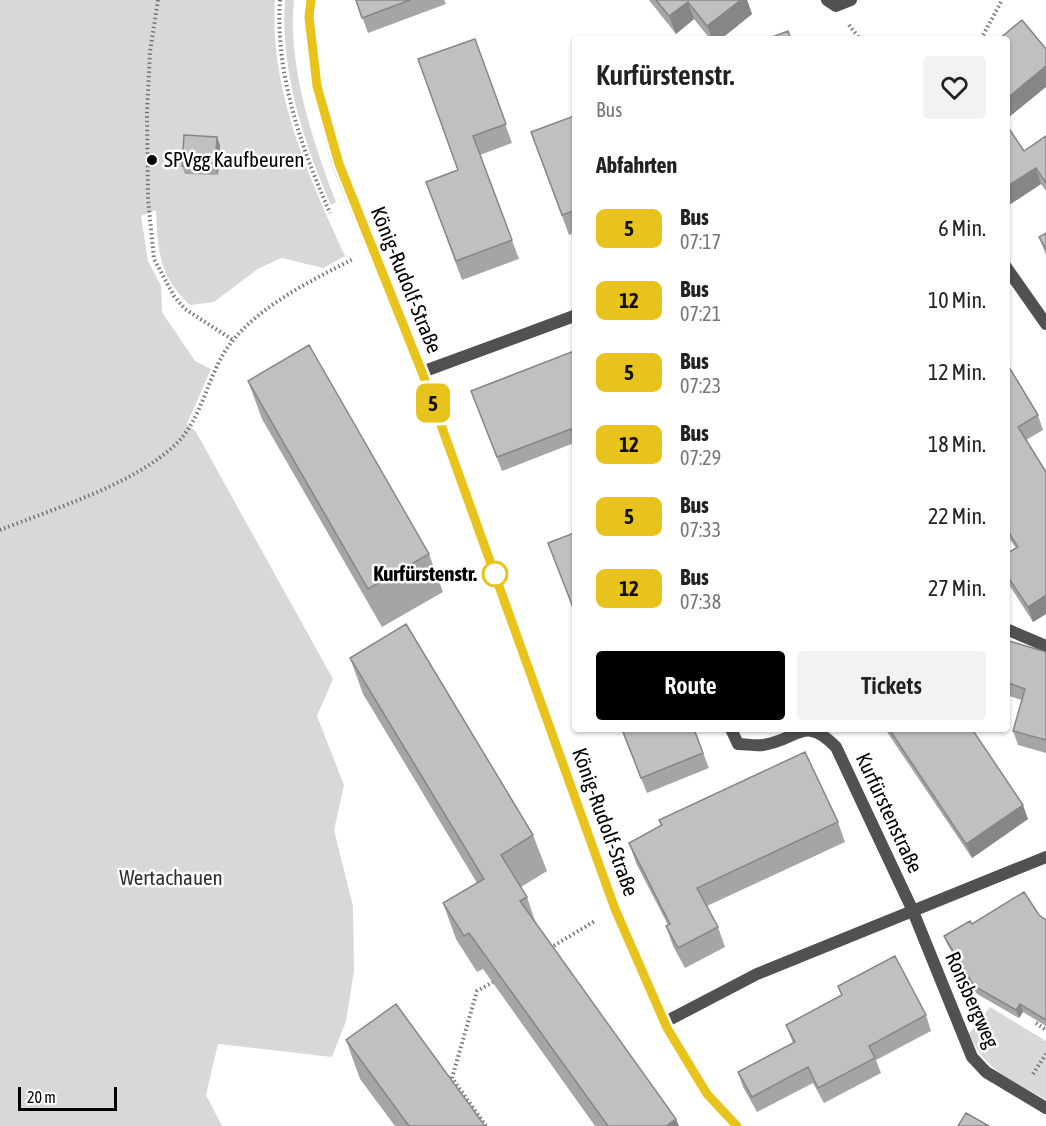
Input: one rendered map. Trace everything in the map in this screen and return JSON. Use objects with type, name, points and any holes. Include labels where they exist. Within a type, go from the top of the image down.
[{"type":"street","name":"König-Rudolf-Straße","points":[[311,0],[309,17],[317,86],[339,164],[422,372],[615,909],[665,1022],[707,1094],[737,1126]]},
{"type":"street","points":[[827,0],[836,6],[851,0]]},
{"type":"street","points":[[1010,273],[1046,324]]},
{"type":"street","points":[[422,372],[572,317]]},
{"type":"street","points":[[1010,631],[1046,646]]},
{"type":"street","name":"Kurfürstenstraße","points":[[732,732],[738,744],[762,745],[800,732]]},
{"type":"street","name":"Kurfürstenstraße","points":[[820,732],[836,747],[912,909]]},
{"type":"street","points":[[665,1022],[758,974],[912,909],[1046,857]]},
{"type":"street","name":"Ronsbergweg","points":[[912,909],[972,1057],[986,1072],[1046,1108]]},
{"type":"path","points":[[158,0],[150,51],[147,112],[148,199],[154,259],[174,296],[185,309],[233,340]]},
{"type":"path","points":[[983,36],[1002,0]]},
{"type":"path","points":[[0,530],[100,490],[159,458],[177,443],[194,418],[218,362],[233,340],[278,300],[351,260]]},
{"type":"path","points":[[546,950],[615,909]]},
{"type":"path","points":[[486,1126],[452,1078],[477,991],[497,979]]},
{"type":"path","points":[[1036,1023],[1046,1030]]},
{"type":"green space","name":"Wertachauen","points":[[0,0],[275,0],[278,67],[285,100],[305,164],[345,256],[323,268],[282,258],[259,268],[214,302],[190,305],[171,283],[162,262],[156,210],[141,216],[148,261],[161,286],[162,312],[195,361],[211,369],[187,424],[196,432],[333,679],[317,716],[344,785],[334,830],[353,906],[354,971],[346,1021],[332,1057],[218,1044],[206,1095],[222,1126],[0,1126]]},
{"type":"green space","points":[[285,0],[294,0],[294,51],[298,77],[311,129],[336,202],[331,205],[311,156],[290,79],[284,26]]},
{"type":"green space","points":[[990,1007],[1046,1041],[1046,1100],[1001,1073],[983,1057],[976,1047],[969,1034]]},
{"type":"building","points":[[356,0],[410,0],[362,18]]},
{"type":"building","points":[[656,0],[741,0],[707,26],[688,2],[669,16]]},
{"type":"building","points":[[1022,20],[1046,49],[1046,66],[1010,96],[1010,36],[1003,36]]},
{"type":"building","points":[[788,31],[790,36],[775,36]]},
{"type":"building","points":[[475,39],[506,124],[473,136],[512,240],[456,261],[426,182],[458,170],[418,59]]},
{"type":"building","points":[[572,117],[572,212],[562,215],[531,132]]},
{"type":"building","points":[[1010,130],[1024,151],[1046,136],[1046,183],[1036,168],[1010,184]]},
{"type":"building","points":[[184,135],[217,137],[215,167],[182,166]]},
{"type":"building","points":[[1046,233],[1046,249],[1039,237]]},
{"type":"building","points":[[309,345],[429,554],[368,589],[248,381]]},
{"type":"building","points":[[572,352],[572,431],[571,429],[497,457],[471,391]]},
{"type":"building","points":[[1010,369],[1038,415],[1018,427],[1046,472],[1046,595],[1028,607],[1010,580],[1010,552],[1018,547],[1010,534]]},
{"type":"building","points":[[572,534],[572,605],[548,543]]},
{"type":"building","points":[[406,624],[533,835],[501,855],[527,897],[520,901],[676,1119],[666,1126],[608,1126],[469,933],[464,936],[443,903],[484,879],[350,658]]},
{"type":"building","points":[[1010,641],[1046,652],[1046,740],[1013,731],[1025,689],[1010,683]]},
{"type":"building","points":[[623,732],[695,732],[703,753],[641,778]]},
{"type":"building","points":[[891,732],[974,732],[1023,805],[966,844]]},
{"type":"building","points":[[805,752],[838,822],[697,888],[718,927],[678,948],[666,926],[670,924],[629,843],[662,825],[659,820]]},
{"type":"building","points":[[1024,892],[1039,915],[1046,920],[1046,1020],[1020,1004],[1016,1010],[974,986],[944,936],[970,921],[972,924]]},
{"type":"building","points":[[895,956],[926,1015],[869,1046],[875,1058],[818,1088],[808,1067],[752,1097],[738,1072],[795,1042],[786,1025],[842,995],[838,986]]},
{"type":"building","points":[[396,1004],[485,1126],[409,1126],[346,1040]]},
{"type":"building","points":[[966,1113],[989,1126],[958,1126]]},
{"type":"bus line","name":"5","points":[[311,0],[309,17],[317,86],[339,164],[422,372],[615,909],[667,1028],[707,1094],[737,1126]]},
{"type":"place","name":"SPVgg Kaufbeuren","points":[[152,160]]},
{"type":"place","name":"Kurfürstenstr.","points":[[495,574]]}]
